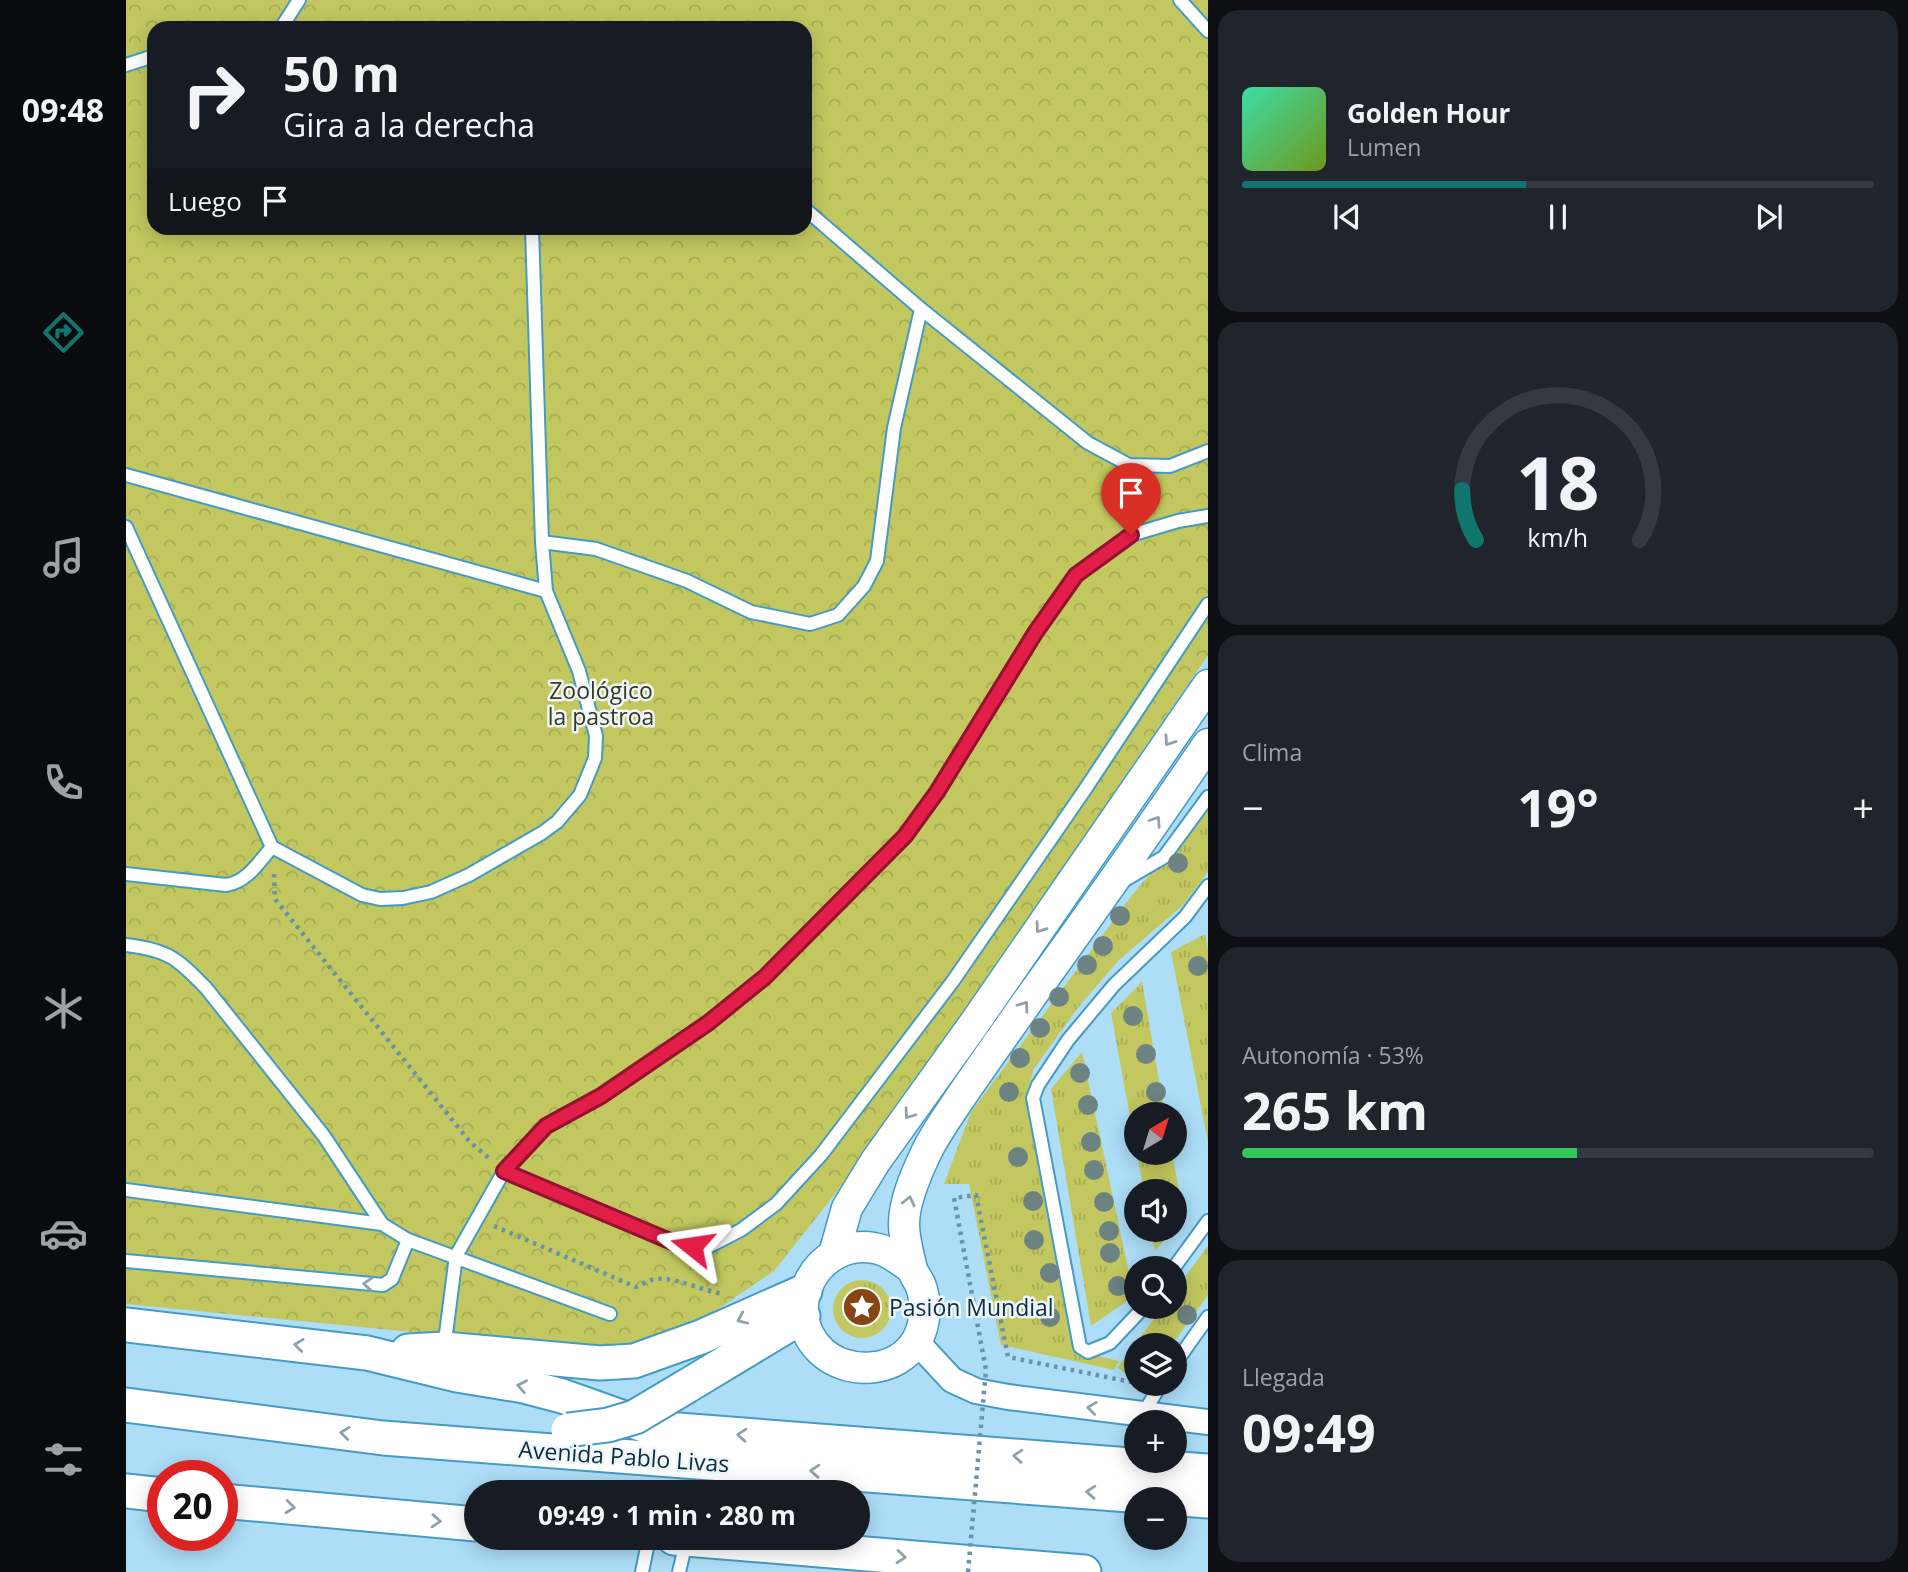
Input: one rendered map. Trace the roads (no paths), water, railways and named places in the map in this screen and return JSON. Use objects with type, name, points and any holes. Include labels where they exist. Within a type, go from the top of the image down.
[{"type":"main road","points":[[367,1353],[444,1349],[600,1363],[634,1361],[804,1304]]},
{"type":"main road","points":[[383,1438],[422,1430],[466,1428],[568,1430],[635,1417],[687,1386],[804,1304]]},
{"type":"main road","points":[[126,1325],[367,1353],[457,1375],[562,1395],[652,1428],[1208,1471]]},
{"type":"main road","name":"Avenida Pablo Livas","points":[[126,1405],[383,1438],[1208,1501]]},
{"type":"main road","points":[[126,1491],[147,1493]]},
{"type":"main road","points":[[238,1502],[464,1523]]},
{"type":"main road","points":[[815,1550],[1084,1572]]},
{"type":"street","points":[[834,1254],[847,1208],[874,1162],[984,1010],[1208,685]]},
{"type":"street","points":[[911,1268],[895,1256],[875,1248],[854,1248],[834,1254],[817,1268],[804,1304],[808,1334],[819,1349],[834,1361],[851,1368],[870,1369],[888,1364],[904,1354],[916,1341],[923,1322],[925,1303],[920,1284],[911,1268],[904,1223],[911,1190],[926,1151],[975,1076],[1208,744]]},
{"type":"street","points":[[916,1341],[952,1380],[976,1391],[1008,1398],[1124,1413]]},
{"type":"street","points":[[1187,1420],[1208,1422]]},
{"type":"lane","points":[[286,21],[299,0]]},
{"type":"lane","points":[[1180,0],[1208,31]]},
{"type":"lane","points":[[126,65],[147,58]]},
{"type":"lane","points":[[812,215],[921,309],[1088,443],[1129,465],[1170,466],[1208,451]]},
{"type":"lane","points":[[126,527],[272,847],[362,895],[380,899],[403,898],[432,892],[469,875],[557,822],[580,795],[595,758],[596,736],[579,671],[546,591],[542,542],[532,235]]},
{"type":"lane","points":[[542,542],[596,549],[687,581],[751,612],[810,624],[838,615],[864,586],[877,561],[894,428],[921,309]]},
{"type":"lane","points":[[126,475],[546,591]]},
{"type":"lane","points":[[444,1349],[456,1256],[504,1171],[546,1126],[601,1096],[708,1023],[765,977],[905,836],[937,792],[1035,633],[1076,575],[1131,535],[1178,521],[1208,516]]},
{"type":"lane","points":[[504,1171],[677,1244],[708,1247],[741,1230],[776,1204],[821,1155],[953,981],[1208,604]]},
{"type":"lane","points":[[1110,887],[1153,866],[1164,857],[1208,797]]},
{"type":"lane","points":[[126,874],[226,886],[236,884],[251,872],[272,847]]},
{"type":"lane","points":[[1133,1319],[1110,1343],[1088,1352],[1080,1347],[1033,1098],[1038,1085],[1069,1040],[1114,985],[1185,916],[1208,886]]},
{"type":"lane","points":[[126,945],[168,954],[185,966],[206,988],[324,1136],[382,1224]]},
{"type":"lane","points":[[126,1190],[382,1224],[408,1240],[610,1314]]},
{"type":"lane","points":[[1182,1256],[1208,1221]]},
{"type":"lane","points":[[126,1261],[383,1285],[392,1279],[408,1240]]},
{"type":"lane","points":[[1187,1347],[1208,1317]]},
{"type":"lane","points":[[642,1572],[647,1550]]},
{"type":"lane","points":[[679,1572],[680,1550]]},
{"type":"place","name":"Pasión Mundial","points":[[862,1307]]},
{"type":"park label","name":"Zoológico la pastroa","points":[[601,703]]}]
